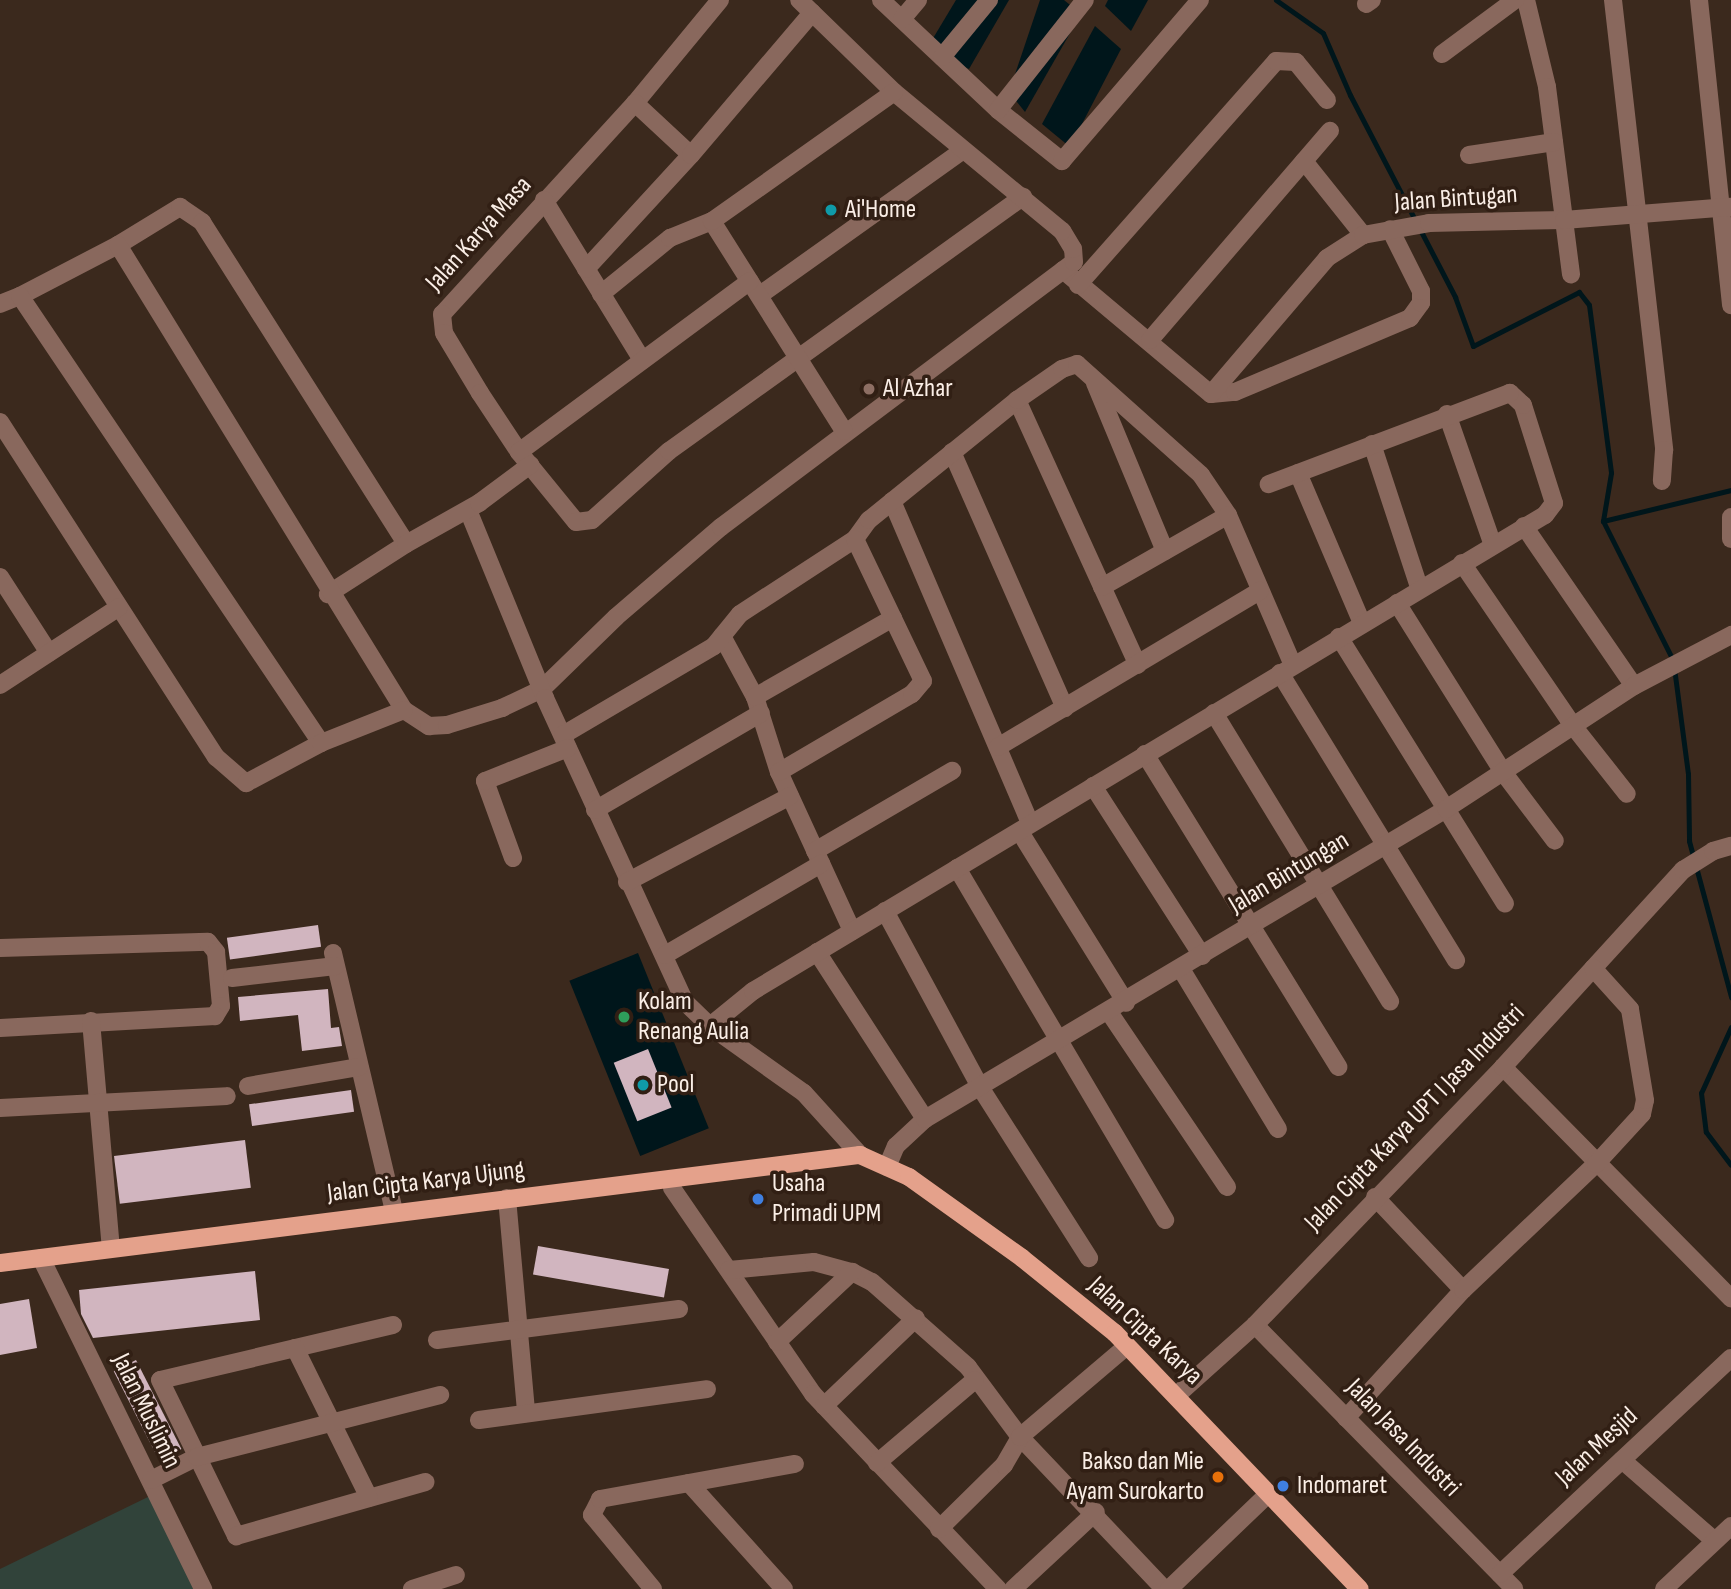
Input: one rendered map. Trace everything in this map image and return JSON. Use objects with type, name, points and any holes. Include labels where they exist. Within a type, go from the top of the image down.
[{"type":"main road","name":"Jalan Cipta Karya","points":[[860,1155],[909,1177],[1017,1254],[1127,1346],[1177,1395],[1360,1589]]},
{"type":"main road","name":"Jalan Cipta Karya Ujung","points":[[0,1263],[860,1155]]},
{"type":"street","name":"Jalan Karya Masa","points":[[720,0],[635,103],[442,314],[444,333],[525,459],[576,522],[592,520],[669,452],[798,356]]},
{"type":"street","points":[[118,245],[328,594],[404,710],[429,726],[447,725],[542,689],[616,617],[710,536],[844,430],[1074,262],[1073,249],[1062,231],[1023,197],[962,151],[894,92],[799,0]]},
{"type":"street","points":[[881,0],[998,110],[1062,161],[1199,0]]},
{"type":"street","points":[[902,19],[918,0]]},
{"type":"street","points":[[942,57],[989,0]]},
{"type":"street","points":[[998,110],[1085,0]]},
{"type":"street","points":[[1443,54],[1516,0]]},
{"type":"street","points":[[1526,0],[1548,87],[1571,274]]},
{"type":"street","points":[[1614,0],[1664,450],[1662,481]]},
{"type":"street","points":[[1699,0],[1727,207],[1731,305]]},
{"type":"street","points":[[586,268],[691,155],[812,13]]},
{"type":"street","points":[[1078,285],[1276,61],[1296,62],[1327,100]]},
{"type":"street","points":[[601,294],[670,238],[712,221],[894,92]]},
{"type":"street","points":[[635,103],[691,155]]},
{"type":"street","points":[[1150,340],[1330,131]]},
{"type":"street","points":[[1468,155],[1554,142]]},
{"type":"street","points":[[328,594],[406,544],[468,510],[642,360],[962,151]]},
{"type":"street","points":[[1304,161],[1363,235]]},
{"type":"street","points":[[798,356],[1023,197]]},
{"type":"street","points":[[544,200],[642,360]]},
{"type":"street","name":"Jalan Bintugan","points":[[1210,394],[1327,258],[1363,235],[1429,223],[1564,220],[1727,207]]},
{"type":"street","points":[[0,304],[118,245],[180,208],[202,222],[406,544]]},
{"type":"street","points":[[712,221],[844,430]]},
{"type":"street","points":[[1063,270],[1078,285],[1150,340],[1210,394],[1235,392],[1410,318],[1421,303],[1421,291],[1395,228]]},
{"type":"street","points":[[20,296],[321,743]]},
{"type":"street","points":[[513,858],[485,781],[565,741],[694,659],[722,636],[740,614],[855,539],[892,501],[1017,400],[1062,369],[1077,364],[1202,475],[1228,515],[1260,591],[1286,669],[1386,845],[1456,960]]},
{"type":"street","points":[[1092,377],[1165,551]]},
{"type":"street","points":[[710,1026],[753,991],[1419,587],[1545,515],[1554,503],[1523,405],[1517,395],[1499,393],[1269,484]]},
{"type":"street","points":[[1017,400],[1138,664]]},
{"type":"street","points":[[1447,414],[1493,544]]},
{"type":"street","points":[[0,422],[216,757],[246,783],[321,743],[404,710]]},
{"type":"street","points":[[1372,444],[1419,587]]},
{"type":"street","points":[[952,452],[1065,708]]},
{"type":"street","points":[[1298,473],[1362,623]]},
{"type":"street","points":[[892,501],[998,747],[1025,827],[1126,1003]]},
{"type":"street","points":[[468,510],[595,810],[685,1002],[710,1026],[804,1093],[860,1155]]},
{"type":"street","points":[[1102,587],[1228,515]]},
{"type":"street","points":[[1731,517],[1731,540]]},
{"type":"street","points":[[1524,526],[1634,686]]},
{"type":"street","points":[[779,772],[912,694],[923,681],[855,539]]},
{"type":"street","points":[[1462,563],[1574,727],[1627,794]]},
{"type":"street","points":[[0,577],[49,653]]},
{"type":"street","points":[[998,747],[1260,591]]},
{"type":"street","points":[[1396,603],[1503,772],[1555,841]]},
{"type":"street","points":[[0,685],[119,607]]},
{"type":"street","points":[[595,810],[893,618]]},
{"type":"street","name":"Jalan Bintungan","points":[[887,1167],[896,1146],[925,1119],[1126,1003],[1446,809],[1634,686],[1731,635]]},
{"type":"street","points":[[722,636],[758,705],[779,772],[852,931]]},
{"type":"street","points":[[1339,637],[1504,905]]},
{"type":"street","points":[[1214,713],[1390,1001]]},
{"type":"street","points":[[1145,754],[1338,1067]]},
{"type":"street","points":[[665,956],[952,771]]},
{"type":"street","points":[[1093,786],[1202,956]]},
{"type":"street","points":[[627,882],[790,796]]},
{"type":"street","name":"Jalan Cipta Karya UPT I Jasa Industri","points":[[1177,1395],[1255,1325],[1375,1197],[1503,1067],[1683,870],[1713,851],[1731,846]]},
{"type":"street","points":[[957,868],[1165,1220]]},
{"type":"street","points":[[885,911],[980,1087],[1089,1258]]},
{"type":"street","points":[[0,947],[212,944],[221,1006],[215,1016],[0,1028]]},
{"type":"street","points":[[817,952],[925,1119]]},
{"type":"street","points":[[232,978],[334,960],[394,1212]]},
{"type":"street","points":[[1346,1418],[1463,1290],[1596,1164],[1642,1114],[1645,1100],[1630,1009],[1593,968]]},
{"type":"street","points":[[1181,969],[1278,1129]]},
{"type":"street","points":[[1109,1012],[1227,1187]]},
{"type":"street","points":[[91,1021],[111,1248]]},
{"type":"street","points":[[1503,1067],[1731,1298]]},
{"type":"street","points":[[248,1086],[359,1068]]},
{"type":"street","points":[[0,1108],[227,1096]]},
{"type":"street","points":[[671,1188],[824,1406],[998,1589]]},
{"type":"street","points":[[1375,1197],[1463,1290]]},
{"type":"street","points":[[507,1198],[526,1413]]},
{"type":"street","name":"Jalan Muslimin","points":[[41,1258],[203,1589]]},
{"type":"street","points":[[729,1270],[814,1262],[852,1272],[916,1318],[968,1367],[975,1380],[1020,1437],[1096,1512],[1166,1589],[1268,1494]]},
{"type":"street","points":[[777,1342],[852,1272]]},
{"type":"street","points":[[437,1340],[679,1309]]},
{"type":"street","points":[[824,1406],[916,1318]]},
{"type":"street","points":[[393,1325],[160,1380],[236,1536],[425,1482]]},
{"type":"street","name":"Jalan Jasa Industri","points":[[1255,1325],[1514,1589]]},
{"type":"street","points":[[939,1529],[1004,1465],[1020,1437],[1127,1346]]},
{"type":"street","points":[[295,1348],[328,1423],[369,1498]]},
{"type":"street","name":"Jalan Mesjid","points":[[1500,1574],[1731,1358]]},
{"type":"street","points":[[877,1463],[975,1380]]},
{"type":"street","points":[[479,1420],[707,1389]]},
{"type":"street","points":[[151,1480],[197,1457],[440,1395]]},
{"type":"street","points":[[1622,1460],[1715,1541]]},
{"type":"street","points":[[653,1589],[598,1523],[592,1510],[600,1499],[795,1464]]},
{"type":"street","points":[[689,1483],[784,1589]]},
{"type":"street","points":[[1013,1589],[1096,1512]]},
{"type":"street","points":[[1664,1589],[1731,1526]]},
{"type":"street","points":[[412,1589],[456,1575]]},
{"type":"green space","points":[[150,1496],[195,1589],[0,1589],[0,1569]]},
{"type":"water","points":[[956,0],[1009,0],[969,69],[942,57],[932,40]]},
{"type":"water","points":[[1040,0],[1064,0],[1081,14],[1025,112],[1009,92]]},
{"type":"water","points":[[1108,0],[1148,0],[1131,31],[1105,6]]},
{"type":"water","points":[[1095,26],[1121,49],[1070,147],[1042,124]]},
{"type":"water","name":"Kolam Renang Aulia","points":[[638,953],[709,1128],[640,1156],[569,981]]},
{"type":"building","points":[[318,925],[321,947],[230,960],[227,938]]},
{"type":"building","points":[[328,989],[331,1028],[339,1027],[342,1046],[302,1051],[298,1015],[240,1021],[238,997]]},
{"type":"building","name":"Pool","points":[[648,1049],[672,1107],[637,1121],[614,1063]]},
{"type":"building","points":[[351,1090],[354,1112],[252,1126],[249,1104]]},
{"type":"building","points":[[245,1140],[251,1188],[120,1204],[114,1156]]},
{"type":"building","points":[[538,1246],[669,1269],[664,1298],[533,1274]]},
{"type":"building","points":[[255,1271],[260,1320],[93,1338],[81,1314],[79,1290]]},
{"type":"building","points":[[29,1299],[37,1348],[0,1355],[0,1304]]},
{"type":"building","points":[[136,1360],[181,1449],[159,1460],[114,1371]]},
{"type":"waterway","points":[[1276,0],[1323,33],[1350,95],[1455,297],[1473,346],[1579,292],[1589,305],[1611,473],[1603,521],[1731,490]]},
{"type":"waterway","points":[[1603,521],[1673,660],[1688,774],[1689,841],[1731,997]]},
{"type":"waterway","points":[[1731,1027],[1701,1093],[1706,1132],[1731,1165]]},
{"type":"place","name":"Ai'Home","points":[[831,210]]},
{"type":"place","name":"Al Azhar","points":[[869,389]]},
{"type":"place","name":"Kolam Renang Aulia","points":[[624,1017]]},
{"type":"place","name":"Pool","points":[[643,1085]]},
{"type":"place","name":"Usaha Primadi UPM","points":[[758,1199]]},
{"type":"place","name":"Bakso dan Mie Ayam Surokarto","points":[[1218,1477]]},
{"type":"place","name":"Indomaret","points":[[1283,1486]]}]
